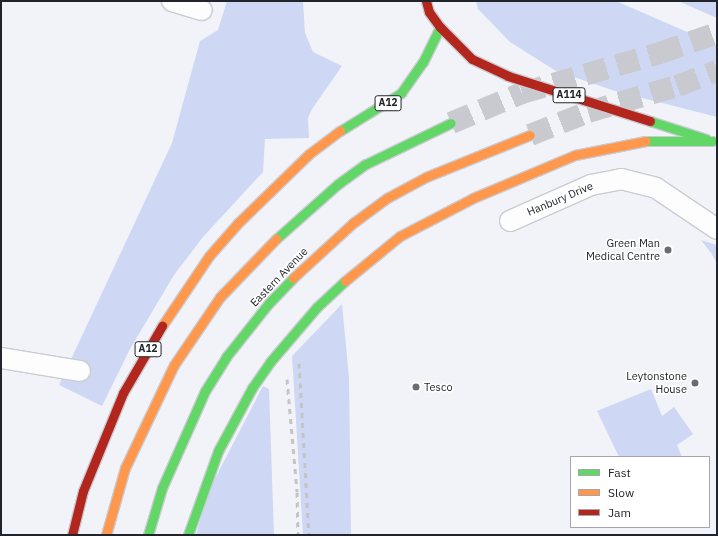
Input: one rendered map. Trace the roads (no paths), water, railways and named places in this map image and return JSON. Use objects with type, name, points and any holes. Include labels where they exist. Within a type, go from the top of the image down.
[{"type":"main road","name":"A114","points":[[418,1],[429,12],[440,27],[472,59],[508,76],[714,142]]},
{"type":"main road","name":"A114","points":[[426,1],[429,12]]},
{"type":"main road","name":"A12","points":[[72,535],[83,491],[123,393],[167,317],[209,256],[238,223],[309,154],[336,134],[402,93],[423,62],[440,27]]},
{"type":"main road","name":"A12","points":[[106,535],[126,468],[150,413],[174,365],[220,297],[270,244],[338,184],[366,164],[451,123]]},
{"type":"main road","name":"Eastern Avenue","points":[[148,535],[162,488],[205,391],[226,357],[269,303],[332,242],[387,198],[426,177],[530,135]]},
{"type":"main road","points":[[188,535],[218,450],[252,388],[270,362],[317,307],[366,262],[400,236],[473,198],[575,155],[636,141],[714,142]]},
{"type":"street","points":[[172,1],[202,10]]},
{"type":"street","name":"Hanbury Drive","points":[[510,221],[591,185],[621,179],[656,188],[717,229]]},
{"type":"street","points":[[1,358],[80,370]]},
{"type":"tunnel","points":[[451,123],[522,93],[660,53],[717,33]]},
{"type":"tunnel","points":[[530,135],[588,112],[677,86],[717,71]]},
{"type":"railway","points":[[299,363],[309,535]]},
{"type":"railway","points":[[287,379],[297,492],[298,535]]},
{"type":"place","name":"Green Man Medical Centre","points":[[668,250]]},
{"type":"place","name":"Leytonstone House","points":[[695,383]]},
{"type":"place","name":"Tesco","points":[[416,387]]}]
